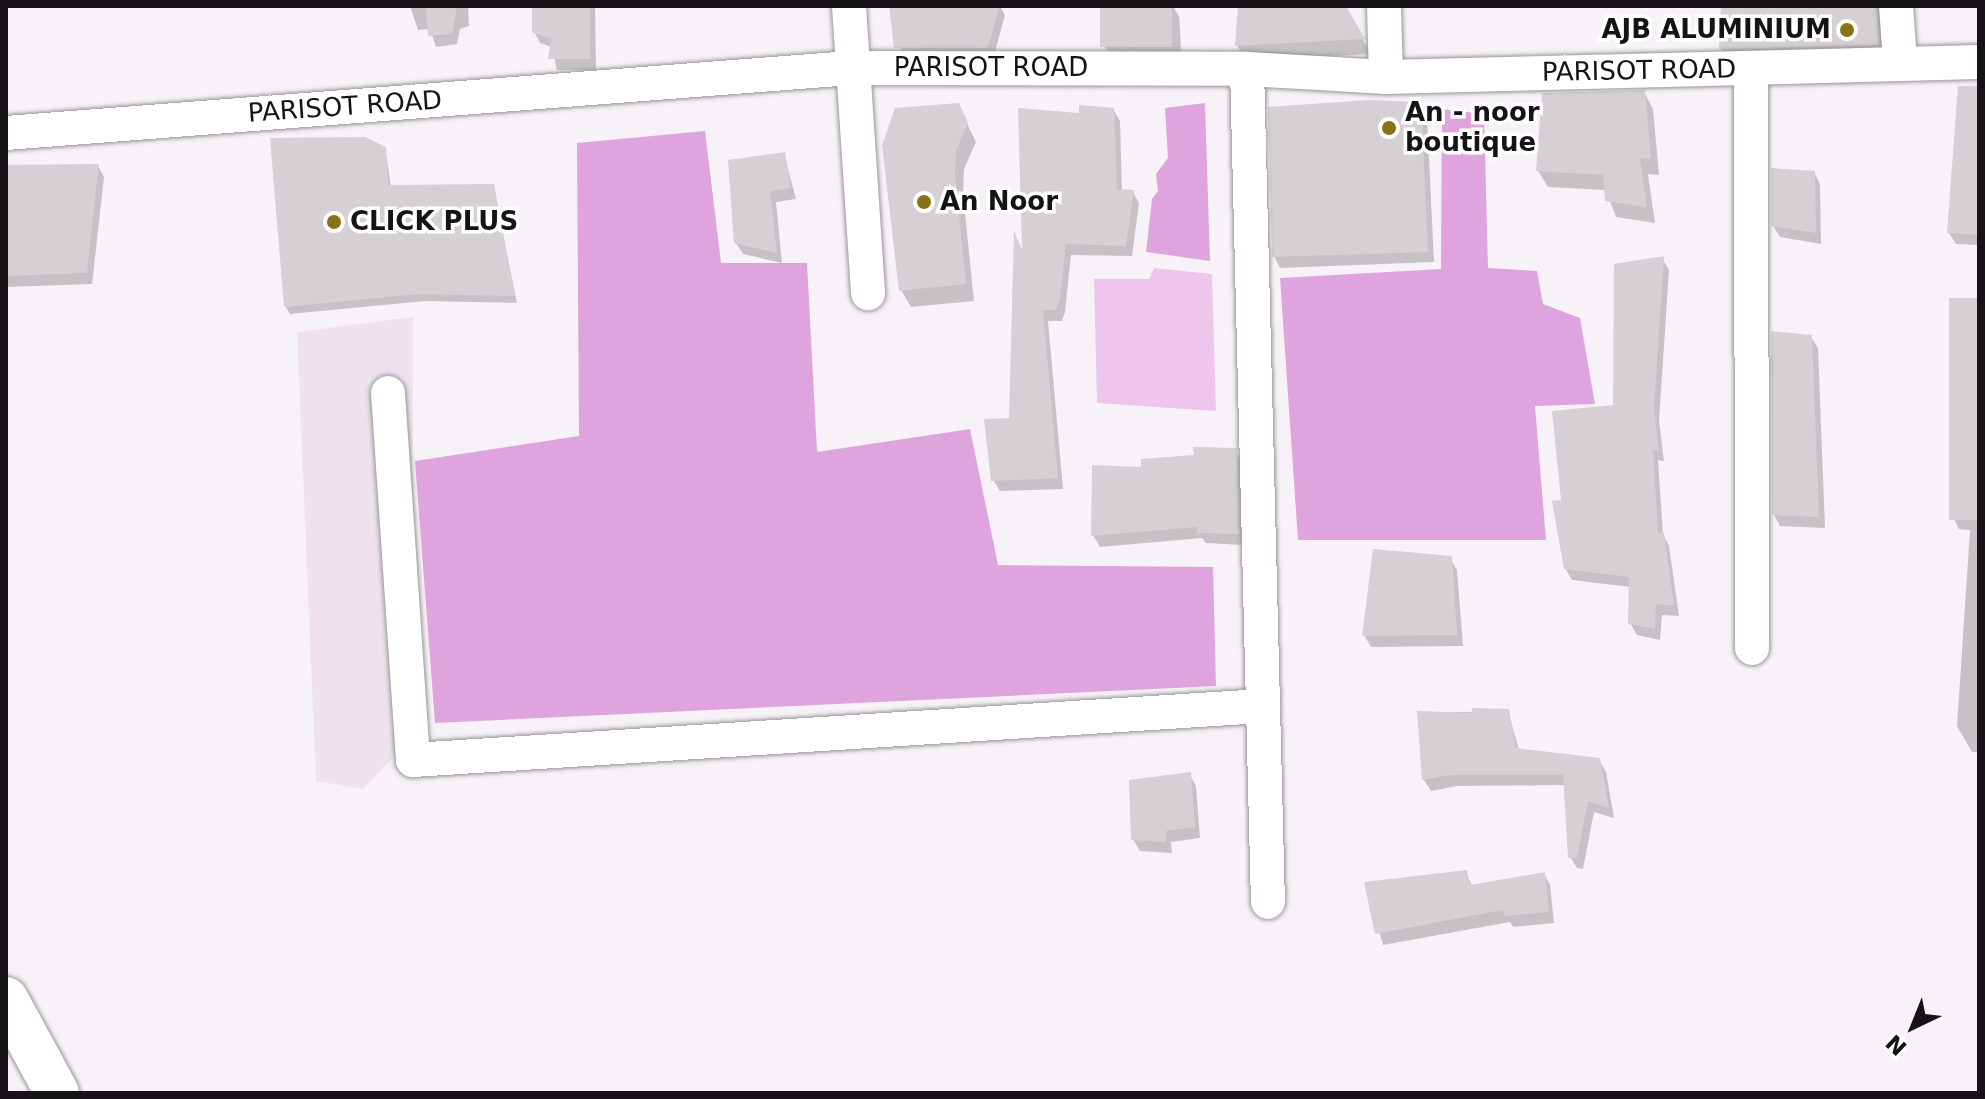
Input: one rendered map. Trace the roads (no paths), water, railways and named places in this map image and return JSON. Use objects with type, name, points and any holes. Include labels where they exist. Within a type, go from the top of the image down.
[{"type":"highway","points":[[6,999],[57,1093]]},
{"type":"street","points":[[849,6],[850,68],[868,293]]},
{"type":"street","points":[[1384,6],[1386,77]]},
{"type":"street","points":[[1896,6],[1900,61]]},
{"type":"street","name":"PARISOT ROAD","points":[[6,133],[850,68],[1247,69],[1386,77],[1900,61],[1979,62]]},
{"type":"street","points":[[1751,68],[1752,648]]},
{"type":"street","points":[[1247,69],[1268,902]]},
{"type":"street","points":[[388,393],[413,760],[1263,706]]},
{"type":"place","name":"AJB ALUMINIUM","points":[[1847,30]]},
{"type":"place","name":"An - noor boutique","points":[[1389,128]]},
{"type":"place","name":"An Noor","points":[[924,202]]},
{"type":"place","name":"CLICK PLUS","points":[[334,222]]}]
